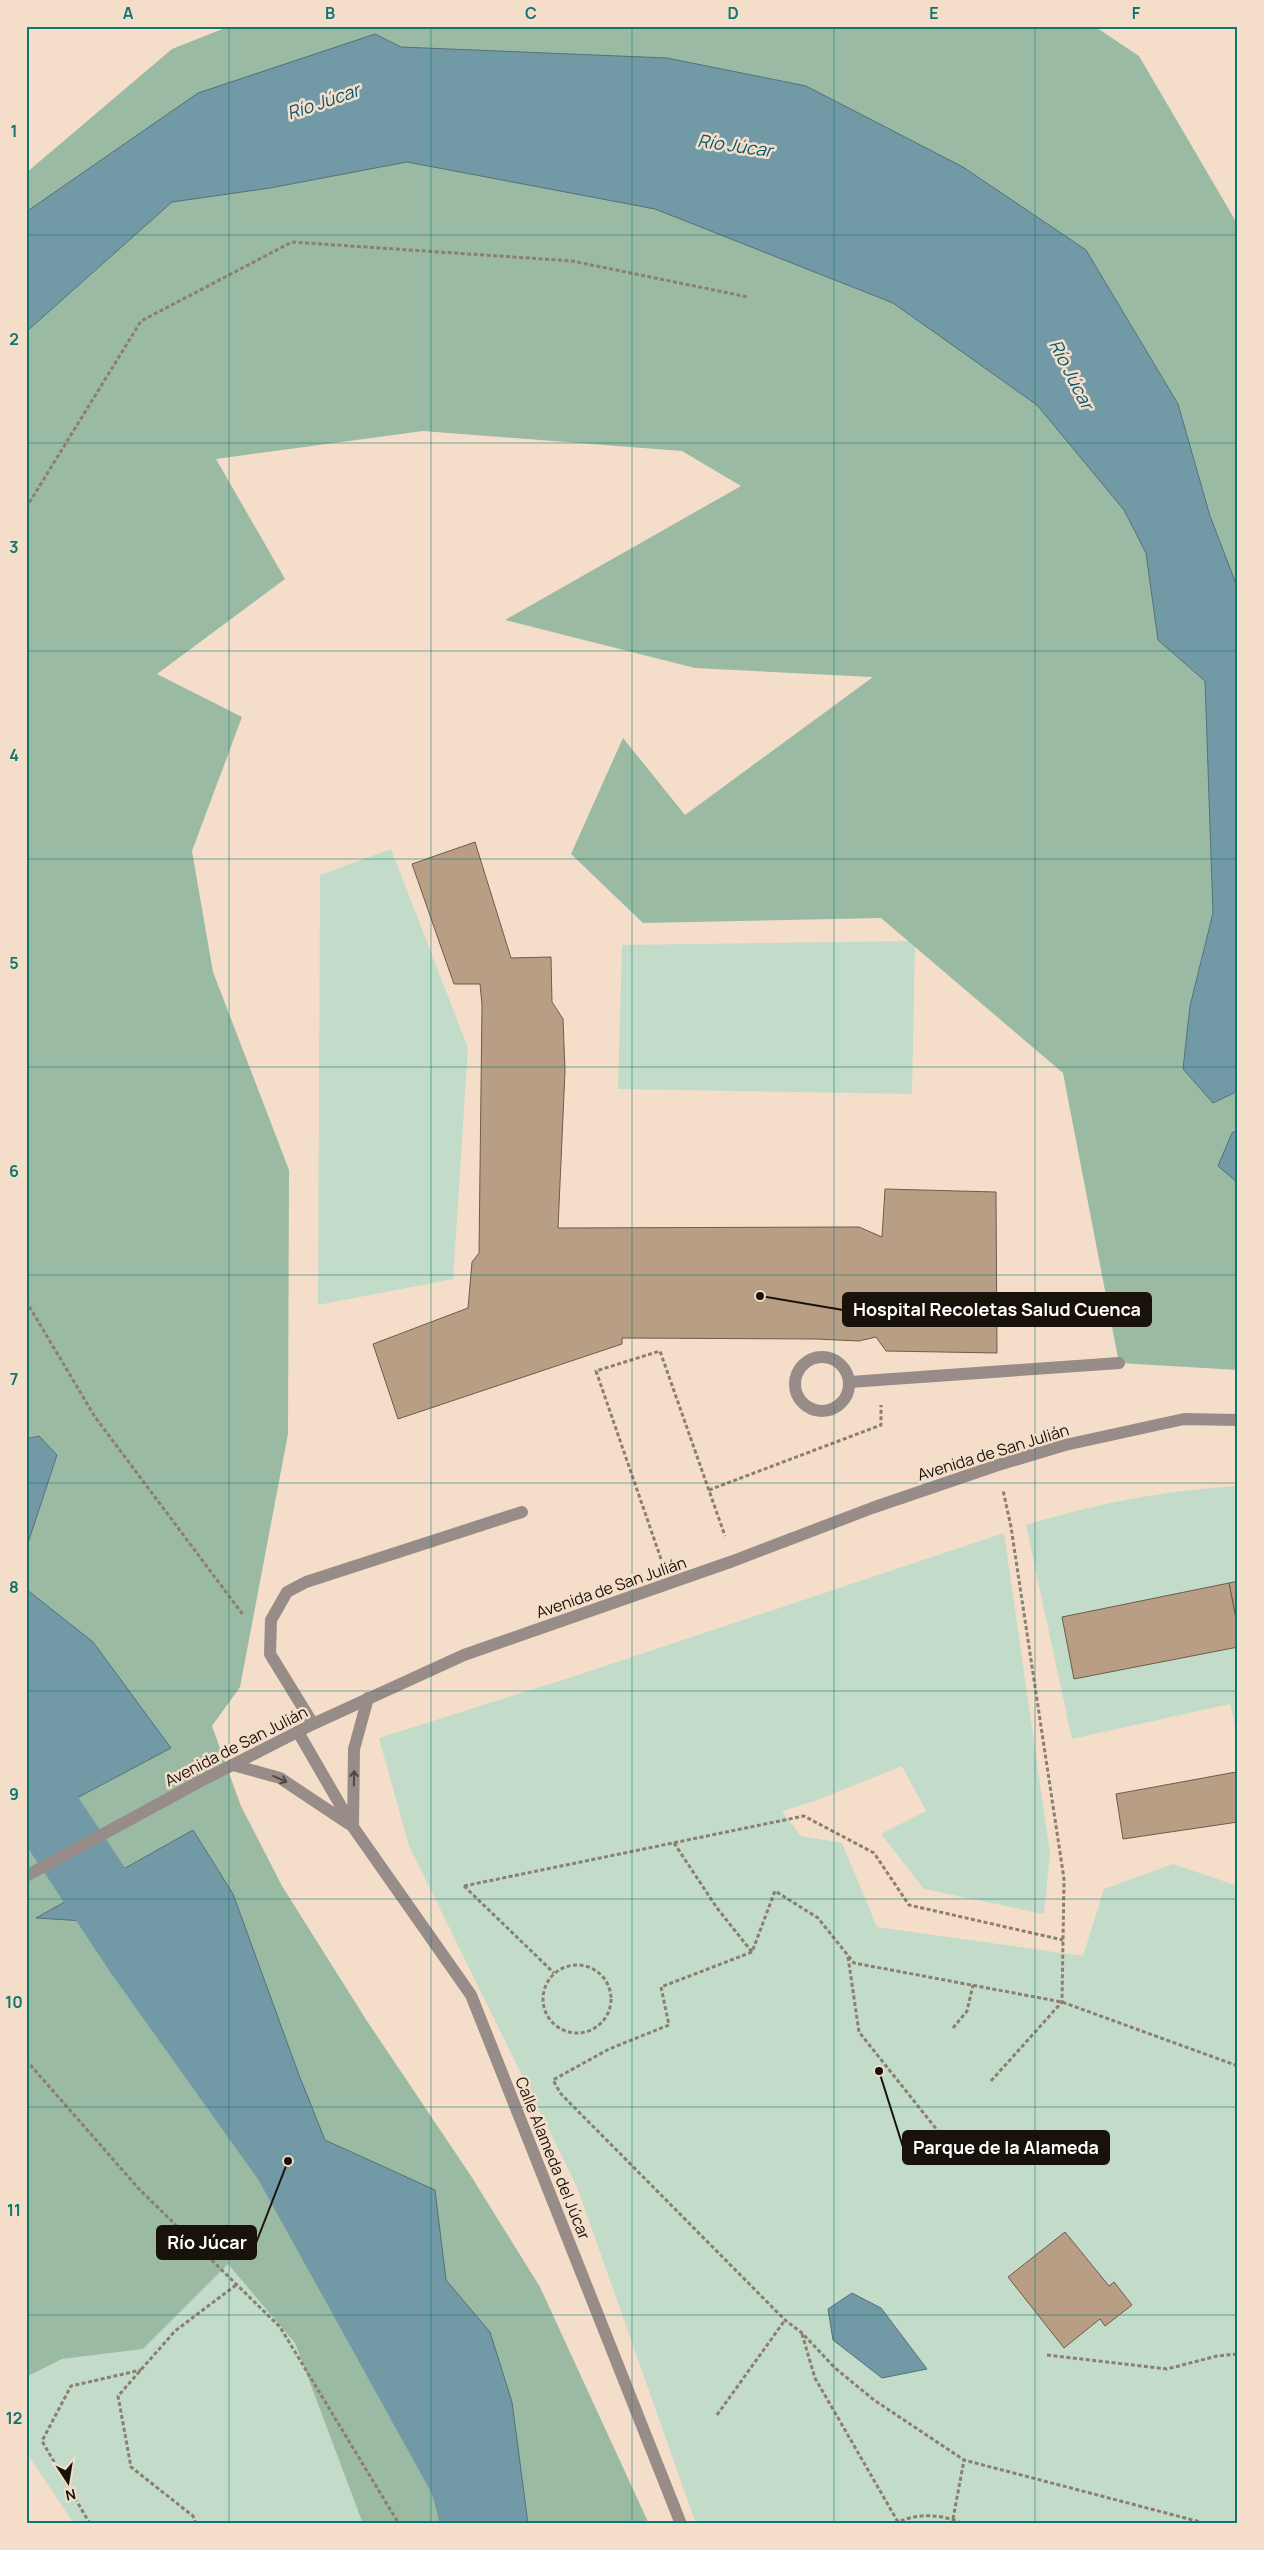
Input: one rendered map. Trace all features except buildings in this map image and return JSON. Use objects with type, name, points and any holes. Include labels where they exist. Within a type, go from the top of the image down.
[{"type":"street","points":[[824,1356],[842,1364],[850,1382],[845,1399],[829,1410],[810,1408],[797,1395],[796,1377],[806,1361],[824,1356]]},
{"type":"street","points":[[850,1382],[1119,1363]]},
{"type":"street","name":"Avenida de San Julián","points":[[26,1876],[199,1782],[313,1724],[464,1655],[733,1561],[872,1508],[998,1465],[1065,1445],[1184,1419],[1238,1420]]},
{"type":"street","points":[[313,1724],[270,1654],[271,1620],[287,1592],[306,1582],[522,1512]]},
{"type":"street","points":[[353,1827],[354,1749],[368,1698]]},
{"type":"street","name":"Calle Alameda del Júcar","points":[[298,1732],[353,1827],[471,1995],[681,2524]]},
{"type":"street","name":"Calle Alameda del Júcar","points":[[233,1765],[280,1778],[353,1827]]},
{"type":"path","points":[[26,508],[140,321],[292,242],[572,261],[748,297]]},
{"type":"path","points":[[26,1301],[95,1417],[245,1618]]},
{"type":"path","points":[[670,1583],[596,1371],[660,1351],[733,1561]]},
{"type":"path","points":[[709,1490],[864,1432]]},
{"type":"path","points":[[991,2081],[1062,2002],[1064,1879],[1011,1527],[998,1465]]},
{"type":"path","points":[[554,1973],[464,1886],[804,1816],[874,1853],[909,1905],[1063,1940]]},
{"type":"path","points":[[674,1843],[718,1908],[752,1952]]},
{"type":"path","points":[[1208,2524],[964,2460],[874,2400],[835,2368],[802,2333],[785,2320],[561,2094],[553,2080],[608,2049],[669,2024],[661,1987],[752,1952],[775,1891],[818,1918],[854,1964],[1062,2002],[1238,2066]]},
{"type":"path","points":[[848,1956],[859,2032],[960,2160]]},
{"type":"path","points":[[586,1966],[596,1971],[605,1980],[610,1990],[611,2001],[608,2012],[601,2023],[592,2029],[575,2033],[560,2029],[551,2021],[545,2013],[543,1991],[547,1981],[554,1973],[564,1967],[586,1966]]},
{"type":"path","points":[[953,2028],[967,2011],[973,1985]]},
{"type":"path","points":[[26,2060],[139,2189],[280,2328],[399,2524]]},
{"type":"path","points":[[196,2524],[193,2516],[131,2467],[118,2396],[175,2331],[236,2285]]},
{"type":"path","points":[[717,2415],[785,2320]]},
{"type":"path","points":[[802,2333],[815,2378],[897,2523],[926,2515],[953,2519],[964,2524]]},
{"type":"path","points":[[1048,2355],[1167,2369],[1218,2356],[1238,2354]]},
{"type":"path","points":[[89,2523],[42,2441],[71,2386],[141,2370]]},
{"type":"path","points":[[953,2519],[964,2460]]},
{"type":"green space","points":[[230,26],[1094,26],[1139,56],[1238,225],[1238,1370],[1119,1363],[1063,1073],[881,918],[643,923],[571,854],[623,738],[685,815],[873,677],[695,668],[505,620],[741,486],[682,451],[423,431],[216,459],[285,579],[157,674],[242,717],[192,851],[213,972],[289,1170],[288,1434],[240,1687],[212,1726],[241,1806],[282,1886],[367,2021],[471,2176],[540,2287],[649,2524],[363,2524],[295,2343],[228,2264],[143,2349],[62,2359],[26,2377],[26,173],[172,49]]},
{"type":"green space","points":[[391,849],[468,1048],[453,1279],[318,1305],[320,875]]},
{"type":"green space","points":[[915,941],[912,1094],[618,1089],[622,945]]},
{"type":"green space","points":[[1238,1486],[1238,1739],[1230,1704],[1072,1739],[1026,1525],[1079,1510],[1130,1499],[1183,1491]]},
{"type":"green space","points":[[1004,1533],[1050,1853],[1044,1914],[924,1889],[881,1834],[926,1811],[902,1766],[812,1802],[782,1811],[801,1836],[842,1843],[877,1927],[1083,1956],[1104,1889],[1173,1864],[1238,1886],[1238,2524],[696,2524],[577,2187],[409,1846],[379,1738],[575,1676]]},
{"type":"green space","points":[[228,2263],[295,2343],[363,2524],[74,2524],[26,2452],[26,2377],[62,2359],[143,2349]]},
{"type":"water","points":[[375,34],[401,47],[667,58],[806,86],[963,167],[1086,250],[1178,404],[1210,516],[1238,589],[1238,1091],[1213,1103],[1183,1069],[1190,1006],[1213,913],[1205,681],[1158,640],[1146,553],[1124,510],[1037,405],[893,303],[655,209],[407,162],[270,188],[172,202],[26,332],[26,212],[198,93]]},
{"type":"water","points":[[1238,1130],[1238,1183],[1218,1166],[1232,1133]]},
{"type":"water","points":[[39,1436],[57,1455],[26,1549],[26,1439]]},
{"type":"water","points":[[26,1589],[93,1642],[171,1748],[26,1825]]},
{"type":"water","points":[[193,1830],[233,1894],[299,2075],[325,2140],[435,2190],[446,2280],[490,2332],[512,2402],[528,2524],[448,2524],[443,2513],[428,2434],[444,2417],[392,2381],[356,2333],[331,2285],[360,2256],[296,2231],[214,2103],[188,2069],[215,2069],[222,2031],[165,2018],[85,1921],[36,1918]]},
{"type":"water","points":[[852,2293],[881,2308],[927,2369],[882,2378],[833,2340],[828,2309]]},
{"type":"waterway","name":"Río Júcar","points":[[26,1782],[141,1955],[288,2161],[465,2481],[476,2524]]},
{"type":"place","name":"Hospital Recoletas Salud Cuenca","points":[[760,1296]]},
{"type":"place","name":"Parque de la Alameda","points":[[879,2071]]},
{"type":"place","name":"Río Júcar","points":[[288,2161]]}]
